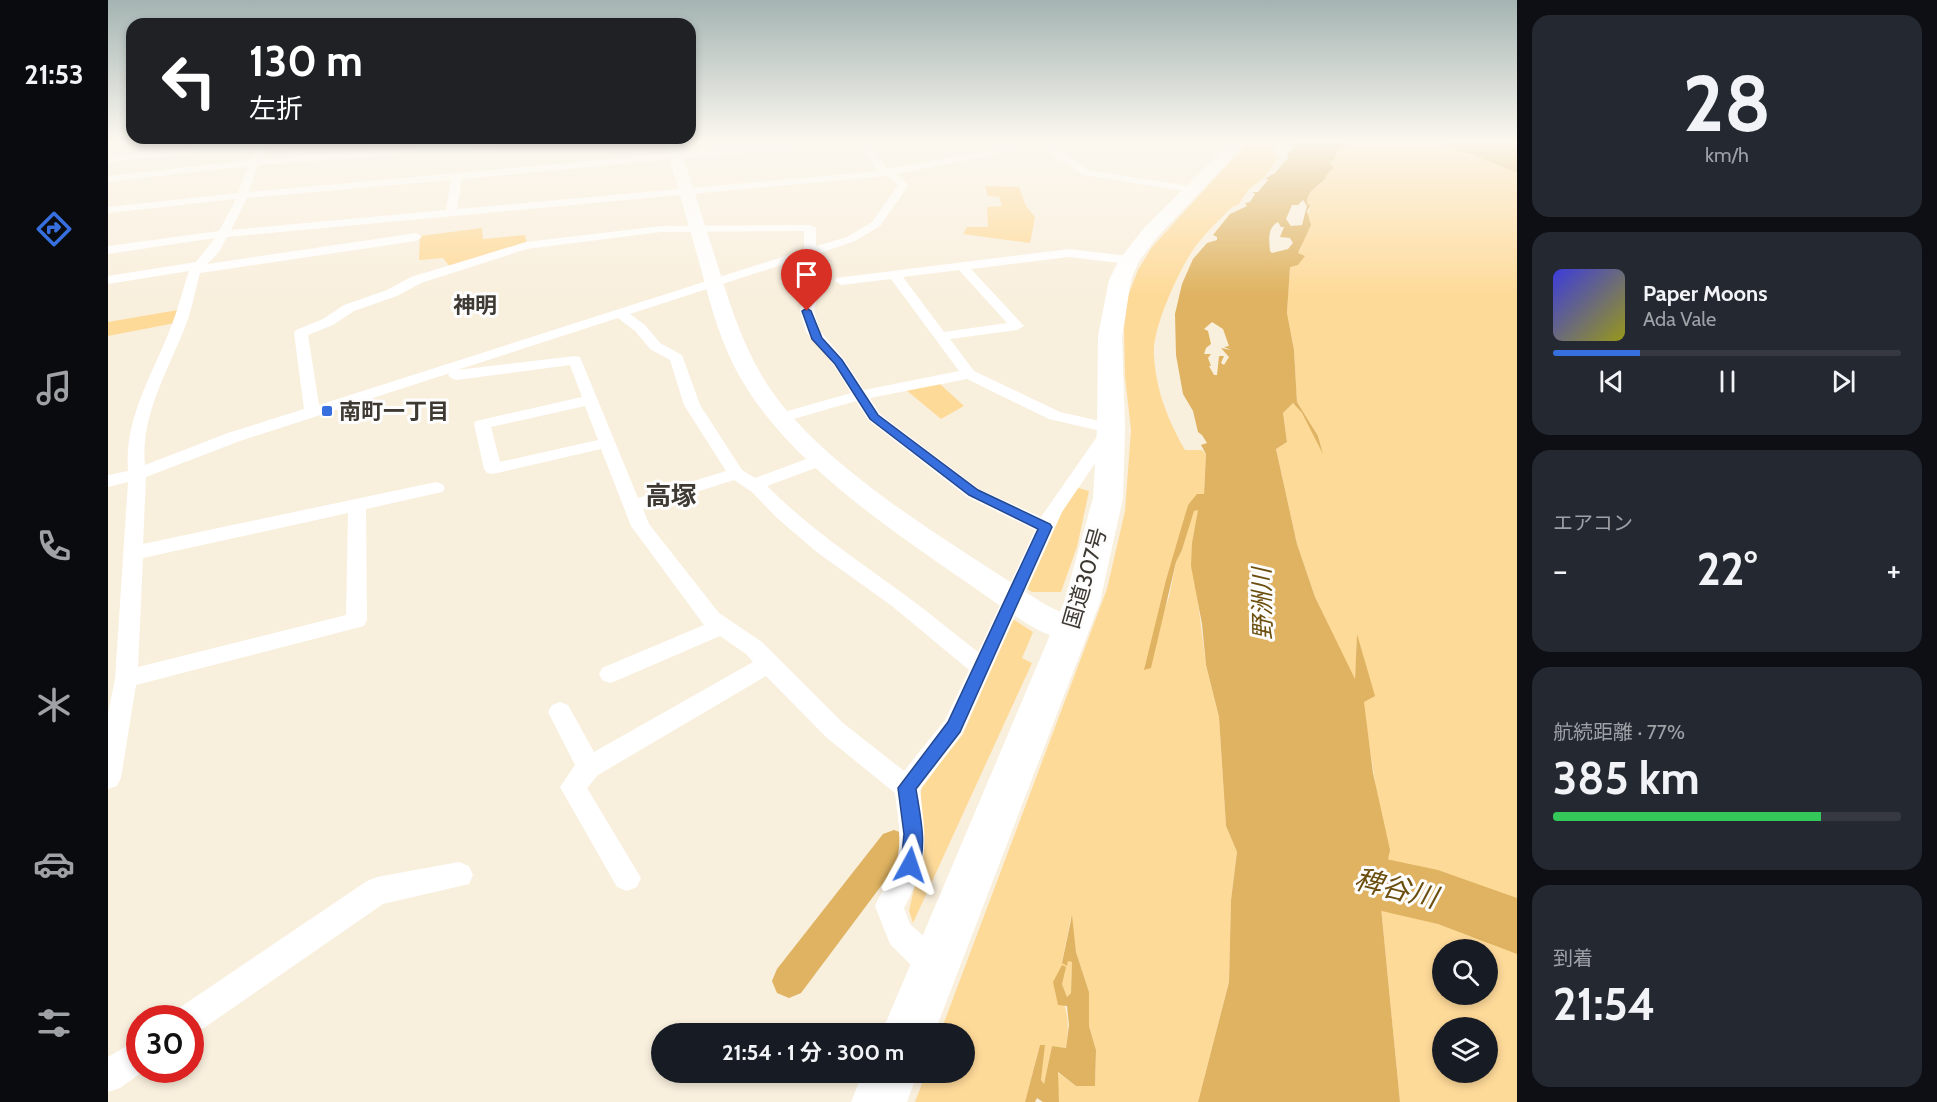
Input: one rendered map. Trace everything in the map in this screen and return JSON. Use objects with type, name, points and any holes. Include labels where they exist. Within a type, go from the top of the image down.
[{"type":"highway","name":"国道307号","points":[[912,1023],[1082,602],[1108,498],[1111,428],[1110,336],[1120,280],[1129,260],[1189,191]]},
{"type":"highway","points":[[879,1102],[887,1083]]},
{"type":"street","points":[[108,210],[276,191]]},
{"type":"street","points":[[451,212],[455,191]]},
{"type":"street","points":[[112,253],[222,234],[693,191]]},
{"type":"street","points":[[108,481],[137,474],[234,437],[851,239],[876,224],[899,191]]},
{"type":"street","points":[[687,192],[736,348],[754,382],[783,417],[823,459],[861,490],[1013,599],[1035,613],[1071,630]]},
{"type":"street","points":[[108,778],[126,679],[134,553],[137,474],[135,452],[141,420],[151,387],[179,325],[197,267],[214,249],[244,194]]},
{"type":"street","points":[[312,412],[301,333],[328,322],[349,308],[386,296],[416,280],[526,246],[651,230],[810,228],[810,252],[815,264],[812,267],[811,294],[807,311],[813,332],[839,362],[874,417],[974,493],[1045,527]]},
{"type":"street","points":[[108,280],[416,237]]},
{"type":"street","points":[[841,281],[1069,253],[1129,260]]},
{"type":"street","points":[[943,336],[1017,326],[961,265]]},
{"type":"street","points":[[894,274],[943,336],[969,374],[1054,416],[1111,428],[1053,511],[954,727],[907,788],[913,834],[910,865],[902,885],[889,906],[900,934],[935,968]]},
{"type":"street","points":[[620,313],[640,328],[656,346],[677,358],[692,405],[736,474],[753,485],[807,534],[899,601],[982,668]]},
{"type":"street","points":[[405,382],[575,360],[640,526],[712,619],[754,648],[814,713],[882,771],[907,788]]},
{"type":"street","points":[[783,417],[861,395],[969,374]]},
{"type":"street","points":[[590,400],[482,424],[493,469],[607,443]]},
{"type":"street","points":[[753,485],[823,459]]},
{"type":"street","points":[[633,506],[736,474]]},
{"type":"street","points":[[134,553],[435,488]]},
{"type":"street","points":[[126,679],[356,620],[357,505]]},
{"type":"street","points":[[610,674],[722,626]]},
{"type":"street","points":[[627,878],[573,787],[589,767],[768,664]]},
{"type":"street","points":[[560,712],[589,767]]},
{"type":"street","points":[[204,1009],[377,891],[459,875]]},
{"type":"street","points":[[108,1076],[126,1064]]},
{"type":"shaded area","points":[[987,191],[1021,191],[1026,206],[1035,217],[1030,243],[963,234],[967,227],[988,227],[987,207],[1002,206],[999,197],[988,196]]},
{"type":"shaded area","points":[[1203,191],[1247,191],[1239,204],[1231,208],[1215,224],[1191,253],[1166,302],[1154,344],[1157,381],[1173,428],[1185,450],[1202,450],[1206,454],[1204,494],[1188,505],[1160,621],[1169,597],[1176,562],[1194,510],[1199,509],[1192,543],[1197,595],[1206,665],[1219,717],[1226,826],[1237,852],[1231,900],[1229,982],[1198,1102],[1059,1102],[1057,1072],[1076,1086],[1095,1086],[1096,1050],[1089,1026],[1089,992],[1076,952],[1071,917],[1062,962],[1067,965],[1068,960],[1072,962],[1071,993],[1067,997],[1062,984],[1053,982],[1067,1014],[1066,1048],[1052,1046],[1044,1085],[1041,1080],[1044,1046],[1040,1045],[1025,1102],[915,1102],[922,1083],[975,1083],[975,1023],[944,1023],[1107,589],[1125,511],[1131,430],[1125,377],[1124,329],[1128,296],[1138,270],[1152,247]]},
{"type":"shaded area","points":[[1312,191],[1517,191],[1517,1102],[1400,1102],[1380,897],[1388,868],[1363,702],[1374,696],[1357,637],[1355,681],[1315,597],[1297,544],[1276,449],[1287,442],[1283,413],[1293,403],[1302,413],[1322,450],[1318,436],[1297,402],[1294,350],[1287,313],[1290,266],[1301,248],[1310,206],[1307,203]]},
{"type":"shaded area","points":[[482,228],[483,239],[525,235],[527,244],[451,268],[443,258],[419,260],[420,236]]},
{"type":"shaded area","points":[[178,310],[175,323],[108,336],[108,322]]},
{"type":"shaded area","points":[[940,384],[964,406],[941,419],[906,390]]},
{"type":"shaded area","points":[[1075,487],[1089,491],[1077,547],[1061,592],[1032,592],[1023,586]]},
{"type":"shaded area","points":[[1013,619],[1033,632],[1022,658],[1032,663],[913,923],[909,911],[924,844],[918,813],[922,786],[963,734]]},
{"type":"water","name":"野洲川","points":[[1312,191],[1307,203],[1310,206],[1307,211],[1311,225],[1298,253],[1305,256],[1298,265],[1290,267],[1287,313],[1294,350],[1297,402],[1318,436],[1323,454],[1302,413],[1293,403],[1283,413],[1287,442],[1276,449],[1297,544],[1315,597],[1355,679],[1357,634],[1375,696],[1364,702],[1373,773],[1390,850],[1380,897],[1400,1102],[1198,1102],[1229,982],[1231,900],[1237,852],[1226,826],[1219,717],[1206,665],[1202,624],[1191,566],[1192,543],[1198,510],[1194,511],[1176,562],[1151,668],[1144,670],[1166,580],[1188,505],[1197,494],[1204,494],[1206,454],[1201,445],[1207,443],[1198,432],[1193,411],[1183,394],[1176,355],[1175,314],[1182,284],[1193,259],[1207,243],[1217,240],[1217,237],[1213,235],[1230,214],[1247,206],[1245,203],[1250,202],[1255,194],[1253,192]],"holes":[[[1303,200],[1307,206],[1302,225],[1291,226],[1286,219],[1292,205],[1298,205]],[[1278,222],[1281,227],[1284,227],[1280,237],[1290,238],[1293,243],[1288,249],[1272,253],[1269,243],[1270,235],[1272,228]],[[1212,322],[1223,329],[1229,346],[1224,347],[1231,350],[1221,348],[1229,357],[1224,365],[1221,363],[1224,356],[1219,356],[1217,375],[1214,375],[1209,366],[1211,366],[1208,358],[1211,354],[1204,354],[1206,348],[1211,344],[1208,331],[1204,329]]]},
{"type":"water","points":[[1072,915],[1076,952],[1089,992],[1089,1026],[1096,1050],[1095,1086],[1076,1086],[1058,1072],[1059,1102],[1043,1102],[1037,1098],[1035,1102],[1025,1102],[1040,1045],[1045,1045],[1041,1080],[1044,1084],[1052,1046],[1066,1048],[1069,1025],[1067,1006],[1058,1005],[1053,982],[1062,965],[1066,967],[1062,984],[1067,997],[1071,993],[1072,962],[1068,961],[1067,966],[1062,963]]},
{"type":"waterway","points":[[789,981],[894,844]]},
{"type":"waterway","name":"稗谷川","points":[[1334,874],[1438,897],[1517,926]]},
{"type":"place","name":"南町一丁目","points":[[327,411]]},
{"type":"district","name":"神明","points":[[475,305]]},
{"type":"district","name":"高塚","points":[[671,496]]},
{"type":"route","points":[[807,311],[817,339],[839,362],[874,417],[974,493],[1045,527],[954,727],[907,788],[913,834],[910,865]]}]
